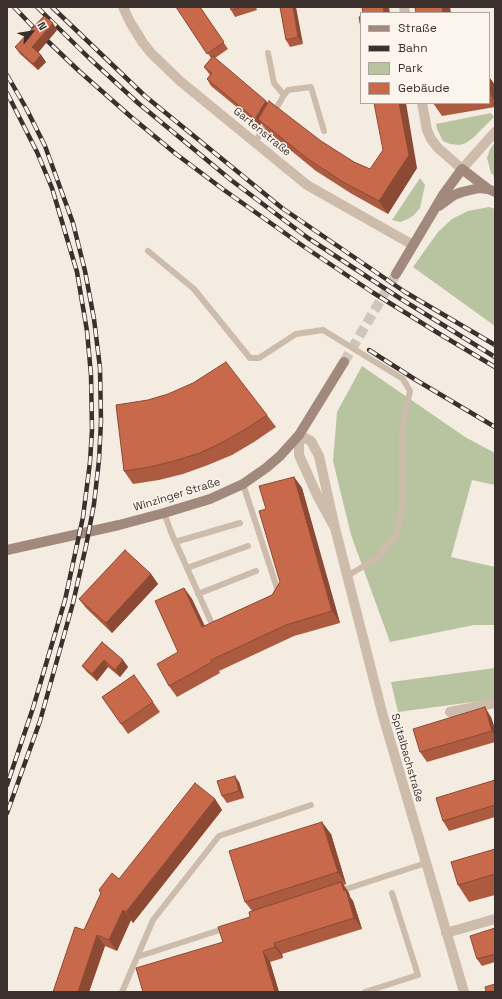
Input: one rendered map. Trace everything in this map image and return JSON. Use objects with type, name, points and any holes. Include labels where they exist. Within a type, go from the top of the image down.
[{"type":"street","name":"Gartenstraße","points":[[123,7],[130,22],[151,53],[180,80],[307,185],[413,245]]},
{"type":"street","points":[[422,104],[427,130],[431,139],[438,148],[462,169],[492,190]]},
{"type":"street","points":[[396,274],[443,195],[462,169],[495,132]]},
{"type":"street","points":[[432,213],[443,202],[462,192],[479,188],[492,190]]},
{"type":"street","name":"Winzinger Straße","points":[[7,550],[164,513],[210,499],[243,484],[280,456],[300,435],[344,362]]},
{"type":"street","name":"Spitalbachstraße","points":[[334,528],[299,455],[300,435],[311,441],[319,456],[334,528],[382,716],[464,992]]},
{"type":"street","points":[[450,712],[495,703]]},
{"type":"street","points":[[446,933],[495,919]]},
{"type":"lane","points":[[268,53],[274,83],[284,95]]},
{"type":"lane","points":[[255,142],[288,90],[311,87],[324,131]]},
{"type":"lane","points":[[148,250],[194,289],[250,358],[259,358],[296,334],[323,330],[402,379],[410,391],[402,428],[402,508],[396,536],[376,559],[347,576]]},
{"type":"lane","points":[[243,484],[276,588]]},
{"type":"lane","points":[[164,513],[175,542],[212,624],[226,618]]},
{"type":"lane","points":[[175,542],[240,523]]},
{"type":"lane","points":[[187,568],[248,546]]},
{"type":"lane","points":[[198,594],[256,571]]},
{"type":"lane","points":[[187,588],[194,585]]},
{"type":"lane","points":[[122,992],[153,920],[219,836],[311,805]]},
{"type":"lane","points":[[333,893],[426,863]]},
{"type":"lane","points":[[365,992],[418,976],[392,893]]},
{"type":"lane","points":[[137,957],[235,925]]},
{"type":"green space","points":[[491,113],[494,117],[466,143],[459,145],[450,144],[443,141],[437,129],[436,124]]},
{"type":"green space","points":[[495,142],[495,177],[491,173],[487,158],[490,149]]},
{"type":"green space","points":[[420,178],[425,185],[420,208],[408,219],[400,222],[392,220]]},
{"type":"green space","points":[[489,207],[495,209],[495,326],[413,267],[438,232],[452,219],[468,211]]},
{"type":"green space","points":[[362,366],[465,437],[495,453],[495,485],[472,480],[451,557],[495,567],[495,625],[474,625],[390,642],[351,535],[333,461],[337,412]]},
{"type":"green space","points":[[495,668],[495,699],[398,712],[391,682]]},
{"type":"building","points":[[176,7],[200,7],[224,42],[207,54]]},
{"type":"building","points":[[230,7],[243,7],[231,10]]},
{"type":"building","points":[[280,7],[293,7],[298,37],[286,40]]},
{"type":"building","points":[[362,7],[383,7],[384,12],[363,12]]},
{"type":"building","points":[[415,7],[442,7],[443,12],[416,12]]},
{"type":"building","points":[[44,16],[53,23],[32,47],[41,55],[33,64],[15,47]]},
{"type":"building","points":[[213,56],[266,101],[255,119],[207,79],[212,73],[204,67]]},
{"type":"building","points":[[269,101],[321,141],[354,162],[370,169],[383,150],[374,104],[399,104],[409,155],[379,201],[343,182],[308,159],[258,119]]},
{"type":"building","points":[[226,362],[267,415],[246,429],[200,453],[150,467],[124,471],[116,405],[148,400],[168,394],[193,383]]},
{"type":"building","points":[[294,477],[332,611],[286,625],[211,660],[212,662],[169,686],[157,664],[178,652],[155,601],[184,588],[202,627],[272,595],[280,582],[259,511],[266,509],[259,486]]},
{"type":"building","points":[[125,550],[151,574],[106,623],[79,599]]},
{"type":"building","points":[[102,642],[123,660],[115,670],[104,660],[92,674],[82,666]]},
{"type":"building","points":[[134,675],[153,702],[121,724],[102,697]]},
{"type":"building","points":[[485,707],[492,731],[420,752],[413,729]]},
{"type":"building","points":[[235,776],[239,791],[222,796],[217,781]]},
{"type":"building","points":[[495,780],[495,805],[443,821],[436,798]]},
{"type":"building","points":[[195,783],[215,799],[126,912],[123,910],[109,940],[97,935],[78,992],[53,992],[75,927],[84,930],[101,893],[99,890],[112,873],[119,879]]},
{"type":"building","points":[[322,822],[338,872],[245,902],[229,851]]},
{"type":"building","points":[[495,849],[495,874],[458,885],[451,862]]},
{"type":"building","points":[[341,882],[344,891],[346,890],[354,918],[274,943],[275,947],[263,951],[275,992],[143,992],[136,968],[223,942],[218,927],[250,917],[249,912]]},
{"type":"building","points":[[495,928],[495,954],[477,959],[470,936]]},
{"type":"building","points":[[495,984],[495,992],[486,992],[485,987]]},
{"type":"tunnel","points":[[344,362],[396,274]]},
{"type":"railway","points":[[14,7],[79,71],[130,116],[176,154],[224,190],[303,246],[372,292],[495,367]]},
{"type":"railway","points":[[37,7],[138,103],[231,180],[308,238],[401,299],[495,357]]},
{"type":"railway","points":[[52,7],[145,96],[282,208],[405,292],[495,345]]},
{"type":"railway","points":[[7,75],[45,146],[73,223],[85,271],[94,319],[100,368],[101,421],[99,460],[94,504],[73,603],[40,721],[7,813]]},
{"type":"railway","points":[[7,93],[37,152],[52,188],[77,272],[87,331],[91,375],[92,430],[90,462],[83,517],[65,600],[33,708],[7,785]]},
{"type":"railway","points":[[369,350],[495,427]]}]
